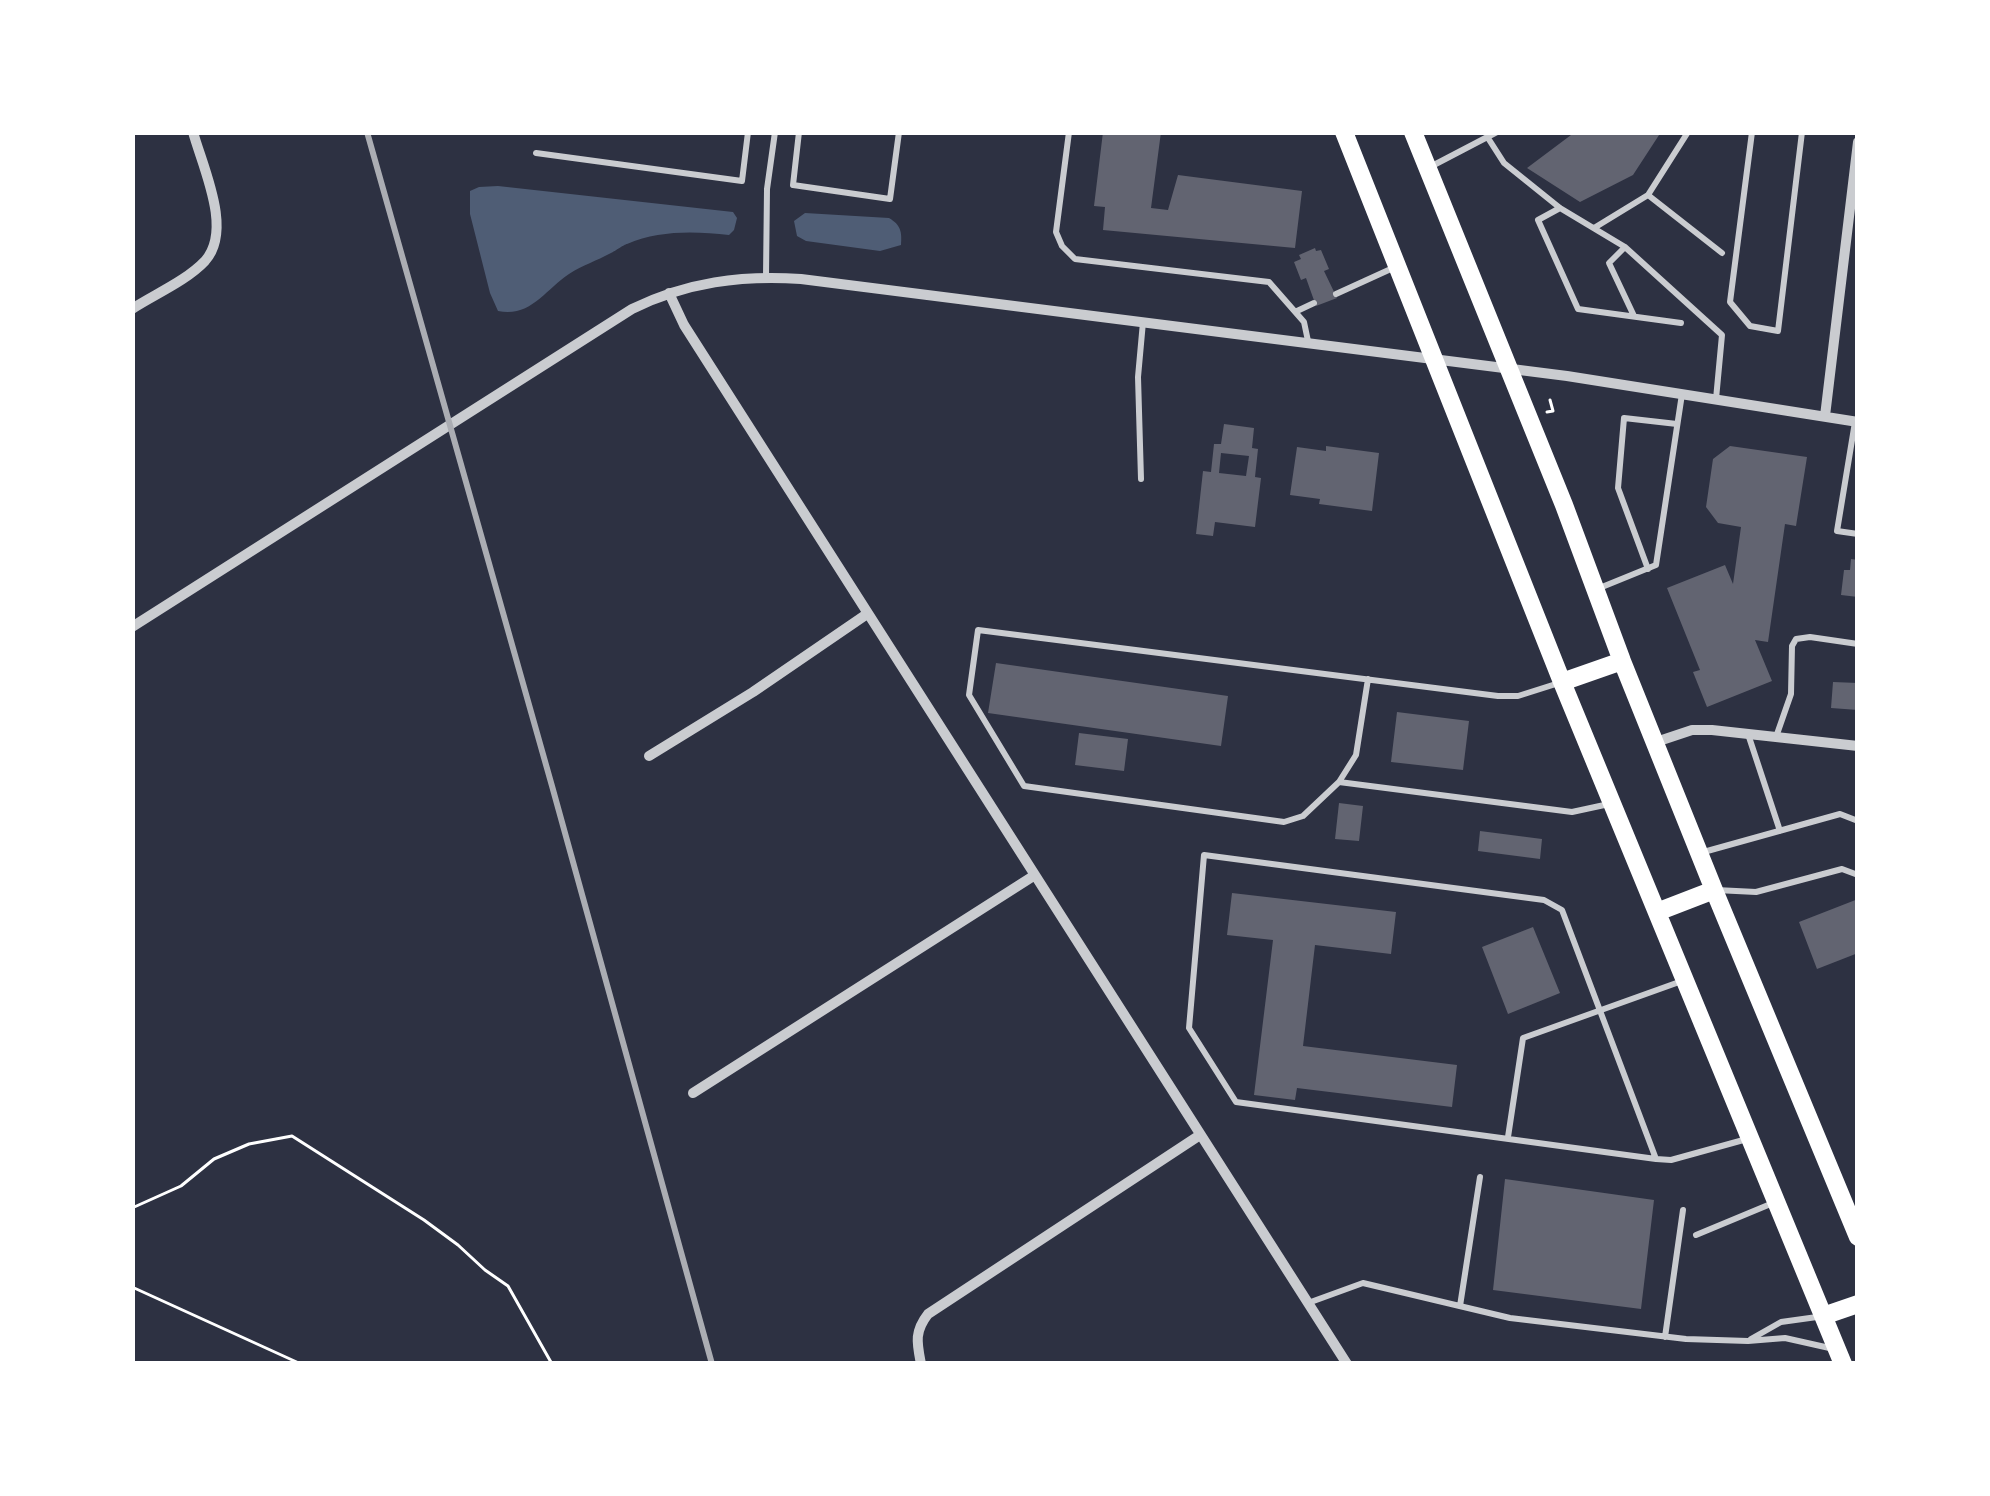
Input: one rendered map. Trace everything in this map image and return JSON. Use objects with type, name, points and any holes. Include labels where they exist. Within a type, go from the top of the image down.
[{"type":"main road","points":[[1344,132],[1562,682],[1840,1357]]},
{"type":"main road","points":[[1413,132],[1714,890],[1858,1237]]},
{"type":"main road","points":[[1562,682],[1622,661]]},
{"type":"main road","points":[[1657,912],[1714,890]]},
{"type":"main road","points":[[1823,1316],[1858,1304]]},
{"type":"street","points":[[132,309],[204,262],[218,236],[218,220],[193,132]]},
{"type":"street","points":[[1825,416],[1858,142]]},
{"type":"street","points":[[132,627],[612,321],[669,293],[720,280],[766,276],[1143,322],[1507,369],[1856,422]]},
{"type":"street","points":[[669,293],[684,325],[1347,1364]]},
{"type":"street","points":[[649,756],[867,614]]},
{"type":"street","points":[[1656,742],[1693,730],[1858,746]]},
{"type":"street","points":[[694,1093],[1035,875]]},
{"type":"street","points":[[921,1364],[916,1339],[928,1314],[1200,1135]]},
{"type":"lane","points":[[536,154],[742,182],[748,132]]},
{"type":"lane","points":[[766,276],[767,189],[776,132]]},
{"type":"lane","points":[[799,132],[793,185],[890,199],[898,132]]},
{"type":"lane","points":[[1069,132],[1056,232],[1075,260],[1269,282],[1304,322],[1308,345]]},
{"type":"lane","points":[[1427,169],[1497,132]]},
{"type":"lane","points":[[1594,228],[1648,195],[1688,132]]},
{"type":"lane","points":[[1752,132],[1730,302],[1750,326],[1778,331],[1802,132]]},
{"type":"lane","points":[[1488,138],[1504,163],[1560,208],[1625,247],[1722,335],[1716,399]]},
{"type":"lane","points":[[1648,195],[1722,253]]},
{"type":"lane","points":[[1560,208],[1538,220],[1578,309],[1681,323]]},
{"type":"lane","points":[[1625,247],[1610,263],[1634,316]]},
{"type":"lane","points":[[1336,294],[1398,266]]},
{"type":"lane","points":[[1297,311],[1314,303]]},
{"type":"lane","points":[[1142,479],[1138,377],[1143,322]]},
{"type":"lane","points":[[1595,590],[1656,565],[1682,394]]},
{"type":"lane","points":[[1648,568],[1618,488],[1624,418],[1677,424]]},
{"type":"lane","points":[[1856,422],[1837,530],[1858,534]]},
{"type":"lane","points":[[1368,679],[1356,755],[1339,782],[1304,816],[1284,822],[1024,786],[969,694],[978,630],[1498,695],[1518,695],[1562,682]]},
{"type":"lane","points":[[1776,737],[1792,694],[1796,639],[1858,644]]},
{"type":"lane","points":[[1748,734],[1780,831]]},
{"type":"lane","points":[[1339,782],[1572,812],[1612,803]]},
{"type":"lane","points":[[1700,853],[1840,814],[1858,821]]},
{"type":"lane","points":[[1656,1159],[1562,910],[1544,900],[1204,855],[1189,1028],[1236,1102],[1656,1159],[1671,1160],[1750,1138]]},
{"type":"lane","points":[[1714,890],[1756,892],[1842,869],[1858,875]]},
{"type":"lane","points":[[1508,1138],[1523,1038],[1685,980]]},
{"type":"lane","points":[[1460,1306],[1480,1178]]},
{"type":"lane","points":[[1696,1235],[1776,1202]]},
{"type":"lane","points":[[1665,1337],[1683,1210]]},
{"type":"lane","points":[[1308,1303],[1363,1283],[1510,1318],[1665,1337],[1785,1338],[1840,1357]]},
{"type":"lane","points":[[1748,1341],[1781,1322],[1823,1316]]},
{"type":"path","points":[[1550,400],[1553,411]]},
{"type":"path","points":[[1545,412],[1559,415]]},
{"type":"path","points":[[132,1208],[181,1186],[214,1159],[249,1144],[292,1136],[424,1220],[508,1286],[552,1364]]},
{"type":"path","points":[[132,1287],[301,1364]]},
{"type":"water","points":[[498,186],[733,212],[737,218],[729,235],[677,233],[626,244],[569,274],[528,307],[498,311],[470,214],[470,191]]},
{"type":"water","points":[[805,213],[889,218],[900,229],[901,245],[880,251],[806,241],[797,236],[794,221]]},
{"type":"building","points":[[1103,132],[1161,132],[1151,208],[1168,210],[1178,175],[1302,191],[1295,248],[1103,230],[1105,207],[1094,206]]},
{"type":"building","points":[[1575,132],[1661,132],[1633,175],[1580,202],[1527,168]]},
{"type":"building","points":[[1315,248],[1321,250],[1329,269],[1324,271],[1337,298],[1316,306],[1294,262]]},
{"type":"building","points":[[1224,424],[1254,428],[1255,477],[1261,478],[1255,527],[1215,522],[1213,536],[1196,534],[1203,471],[1211,472],[1214,444],[1221,444]],"holes":[[[1221,453],[1249,456],[1246,476],[1219,473]]]},
{"type":"building","points":[[1326,446],[1379,453],[1372,511],[1290,495],[1297,447],[1326,451]]},
{"type":"building","points":[[1730,446],[1807,457],[1796,526],[1785,524],[1768,642],[1755,640],[1772,681],[1707,707],[1693,672],[1700,670],[1667,588],[1725,565],[1733,584],[1741,527],[1718,523],[1706,507],[1713,459]]},
{"type":"building","points":[[1851,559],[1858,560],[1858,597],[1841,595],[1844,570],[1850,570]]},
{"type":"building","points":[[996,663],[1228,696],[1221,746],[988,713]]},
{"type":"building","points":[[1833,682],[1858,683],[1858,710],[1831,708]]},
{"type":"building","points":[[1397,712],[1469,721],[1463,770],[1391,762]]},
{"type":"building","points":[[1079,733],[1128,739],[1124,771],[1075,765]]},
{"type":"building","points":[[1339,803],[1363,806],[1359,841],[1335,839]]},
{"type":"building","points":[[1480,831],[1542,839],[1540,859],[1478,851]]},
{"type":"building","points":[[1232,893],[1396,912],[1391,954],[1315,945],[1303,1046],[1457,1065],[1452,1107],[1297,1088],[1295,1100],[1254,1095],[1273,940],[1227,935]]},
{"type":"building","points":[[1858,899],[1858,953],[1817,969],[1799,922]]},
{"type":"building","points":[[1533,927],[1560,993],[1508,1014],[1482,947]]},
{"type":"building","points":[[1505,1179],[1654,1200],[1641,1309],[1493,1290]]},
{"type":"railway","points":[[367,132],[712,1364]]}]
